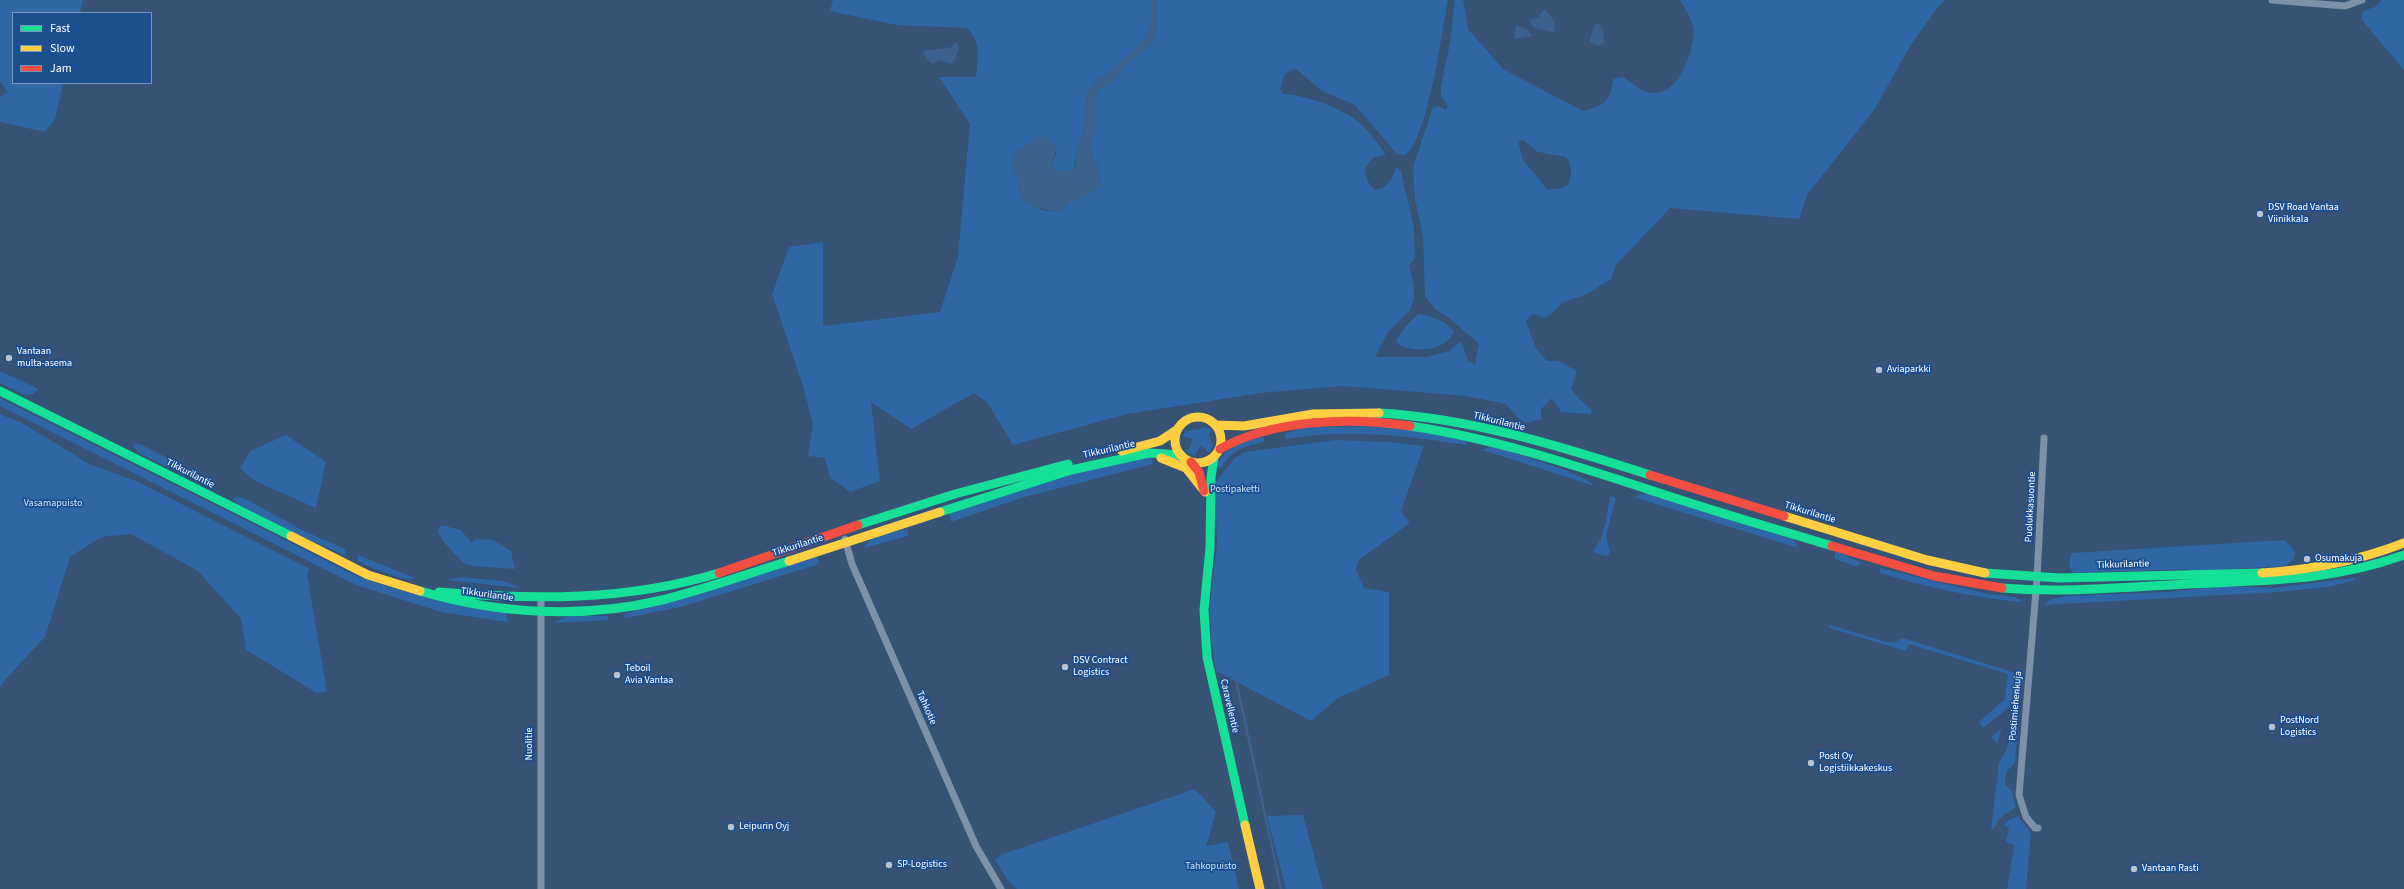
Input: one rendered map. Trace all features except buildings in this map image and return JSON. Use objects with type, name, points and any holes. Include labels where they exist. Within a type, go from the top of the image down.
[{"type":"main road","name":"Tikkurilantie","points":[[0,390],[368,575],[453,601],[511,610],[541,612],[617,608],[660,600],[846,543],[1071,470],[1149,453],[1181,455]]},
{"type":"main road","name":"Tikkurilantie","points":[[1215,425],[1227,428],[1290,416],[1333,413],[1418,416],[1452,422],[1625,468],[1917,557],[1982,573],[2037,578],[2279,572],[2341,563],[2400,545]]},
{"type":"main road","points":[[1194,418],[1203,418],[1215,425],[1221,436],[1220,449],[1214,458],[1205,462],[1191,462],[1181,455],[1175,442],[1178,429],[1186,421],[1194,418]]},
{"type":"main road","name":"Tikkurilantie","points":[[1220,449],[1234,440],[1258,431],[1333,421],[1414,425],[1452,431],[1602,474],[1911,570],[1969,583],[2036,591],[2274,583],[2339,575],[2378,566],[2404,556]]},
{"type":"main road","name":"Tikkurilantie","points":[[417,590],[541,599],[617,594],[662,587],[706,576],[842,530],[992,484],[1160,441],[1178,429]]},
{"type":"main road","points":[[1149,453],[1186,468],[1204,492]]},
{"type":"main road","name":"Caravellentie","points":[[1214,458],[1211,477],[1211,524],[1204,610],[1207,657],[1260,889]]},
{"type":"main road","name":"Caravellentie","points":[[1191,462],[1199,472],[1211,524]]},
{"type":"street","points":[[2272,0],[2345,6],[2362,0]]},
{"type":"street","name":"Puolukkasuontie","points":[[2037,578],[2044,438]]},
{"type":"street","name":"Tahkotie","points":[[842,530],[852,564],[976,846],[1001,889]]},
{"type":"street","points":[[2400,545],[2404,556]]},
{"type":"street","name":"Postimiehenkuja","points":[[2037,578],[2019,795],[2026,817],[2034,828],[2038,828]]},
{"type":"street","name":"Nuolitie","points":[[541,599],[541,889]]},
{"type":"green space","points":[[0,0],[83,0],[80,12],[12,12],[12,84],[63,84],[55,119],[45,132],[0,122],[0,97],[8,92],[0,81]]},
{"type":"green space","points":[[833,0],[1151,0],[1151,23],[1145,39],[1108,74],[1100,77],[1087,92],[1083,135],[1079,144],[1073,171],[1068,172],[1056,170],[1052,163],[1057,152],[1037,137],[1015,154],[1014,170],[1018,179],[1019,193],[1023,200],[1042,210],[1059,212],[1071,201],[1083,198],[1101,186],[1097,164],[1093,159],[1090,145],[1095,130],[1095,98],[1098,90],[1115,81],[1125,66],[1153,42],[1156,34],[1157,0],[1448,0],[1438,58],[1427,108],[1413,146],[1405,155],[1397,154],[1355,105],[1322,91],[1296,69],[1293,69],[1285,74],[1280,89],[1283,94],[1294,95],[1316,101],[1339,110],[1350,116],[1367,130],[1386,155],[1374,157],[1365,168],[1367,180],[1374,190],[1382,188],[1389,183],[1393,176],[1395,167],[1401,171],[1414,228],[1415,258],[1409,265],[1414,287],[1414,300],[1410,310],[1388,332],[1375,357],[1426,357],[1449,351],[1461,341],[1468,361],[1475,364],[1479,344],[1448,317],[1435,309],[1425,296],[1423,237],[1415,199],[1413,167],[1433,107],[1439,106],[1446,110],[1448,106],[1441,96],[1441,86],[1450,43],[1455,0],[1463,0],[1468,29],[1503,69],[1583,111],[1596,107],[1605,101],[1610,93],[1613,79],[1623,77],[1641,90],[1649,93],[1662,92],[1677,80],[1683,71],[1691,50],[1694,31],[1691,20],[1680,0],[1945,0],[1935,11],[1910,46],[1874,110],[1807,195],[1799,219],[1670,208],[1616,265],[1611,279],[1587,294],[1562,303],[1550,315],[1543,318],[1535,314],[1530,316],[1526,322],[1536,348],[1547,361],[1559,361],[1577,371],[1571,389],[1580,400],[1592,410],[1590,414],[1561,412],[1552,398],[1541,409],[1541,419],[1526,423],[1519,419],[1506,404],[1466,396],[1343,386],[1261,393],[1127,414],[1013,445],[987,402],[974,393],[911,429],[871,402],[880,481],[850,492],[830,477],[825,458],[808,456],[813,424],[803,386],[772,294],[789,247],[823,242],[823,326],[940,312],[958,256],[970,124],[939,77],[976,77],[978,51],[975,40],[968,28],[896,25],[830,11]],"holes":[[[1523,140],[1538,152],[1566,157],[1570,164],[1571,171],[1568,185],[1560,189],[1547,189],[1523,160],[1518,141]]]},
{"type":"green space","points":[[2382,0],[2404,0],[2404,70],[2361,19],[2363,11],[2375,7]]},
{"type":"green space","points":[[1418,314],[1428,316],[1448,325],[1454,332],[1444,343],[1430,349],[1413,349],[1399,345],[1396,341],[1404,328]]},
{"type":"green space","points":[[0,371],[39,389],[33,394],[25,395],[0,383]]},
{"type":"green space","points":[[0,398],[357,576],[395,589],[431,598],[507,613],[507,622],[441,612],[356,585],[0,406]]},
{"type":"green space","name":"Vasamapuisto","points":[[0,414],[24,424],[89,464],[136,481],[310,569],[307,575],[327,691],[317,693],[246,650],[241,619],[198,571],[131,534],[101,537],[70,557],[45,637],[3,682],[0,688]]},
{"type":"green space","points":[[1388,426],[1464,440],[1467,445],[1377,434],[1332,434],[1286,439],[1285,434],[1304,427]]},
{"type":"green space","points":[[1202,427],[1209,428],[1211,431],[1209,435],[1213,446],[1209,453],[1201,445],[1195,454],[1195,457],[1185,450],[1189,449],[1193,439],[1182,436],[1186,431],[1200,429]]},
{"type":"green space","points":[[286,435],[326,462],[316,508],[255,481],[240,468],[250,451]]},
{"type":"green space","points":[[1264,437],[1264,442],[1250,445],[1239,450],[1225,462],[1221,468],[1217,467],[1224,454],[1229,450],[1250,440]]},
{"type":"green space","name":"Postipaketti","points":[[1335,440],[1389,442],[1424,446],[1401,511],[1410,523],[1359,560],[1356,570],[1364,588],[1389,592],[1389,675],[1338,698],[1311,721],[1216,671],[1211,641],[1210,603],[1217,544],[1215,483],[1235,458],[1245,452]]},
{"type":"green space","points":[[135,444],[142,445],[190,470],[193,476],[185,476],[139,453],[133,446]]},
{"type":"green space","points":[[1491,446],[1564,470],[1579,476],[1594,486],[1483,450]]},
{"type":"green space","points":[[1151,457],[1153,464],[1021,498],[951,522],[949,513],[1091,468]]},
{"type":"green space","points":[[1642,494],[1649,494],[1793,539],[1798,548],[1633,497]]},
{"type":"green space","points":[[1610,496],[1616,498],[1606,535],[1610,554],[1606,556],[1593,552],[1601,538],[1606,522]]},
{"type":"green space","points":[[235,497],[244,498],[302,530],[345,549],[346,556],[305,538],[236,503],[233,499]]},
{"type":"green space","points":[[441,525],[461,530],[472,543],[476,539],[493,540],[511,551],[515,569],[472,566],[463,563],[443,541],[438,531]]},
{"type":"green space","points":[[908,529],[908,536],[864,548],[877,536]]},
{"type":"green space","points":[[2285,540],[2295,552],[2294,558],[2286,566],[2193,571],[2186,569],[2073,573],[2070,566],[2072,553]]},
{"type":"green space","points":[[1835,551],[1860,562],[1860,565],[1855,566],[1835,559]]},
{"type":"green space","points":[[358,555],[415,578],[404,579],[378,570],[358,561]]},
{"type":"green space","points":[[817,556],[819,564],[681,607],[625,618],[624,614]]},
{"type":"green space","points":[[1880,568],[1988,594],[2015,597],[2023,602],[1968,595],[1915,583],[1880,573]]},
{"type":"green space","points":[[462,577],[504,581],[520,588],[447,580]]},
{"type":"green space","points":[[2355,578],[2355,580],[2349,582],[2328,587],[2279,592],[2043,605],[2051,599],[2067,596],[2168,592],[2226,586],[2271,588]]},
{"type":"green space","points":[[570,616],[608,616],[609,620],[555,623],[562,618]]},
{"type":"green space","points":[[1830,625],[1886,642],[1895,642],[1903,638],[2022,675],[2020,692],[2010,706],[1983,728],[1979,722],[2005,699],[2008,674],[1909,644],[1906,651],[1830,628]]},
{"type":"green space","points":[[2014,720],[2018,726],[2015,763],[2007,771],[2005,784],[2012,791],[2016,807],[2001,817],[1993,829],[1991,829],[1999,763],[2007,748]]},
{"type":"green space","points":[[2002,728],[1997,744],[1991,737]]},
{"type":"green space","name":"Tahkopuisto","points":[[1195,789],[1216,812],[1206,846],[1228,842],[1239,889],[1017,889],[1009,882],[995,860],[1003,854]]},
{"type":"green space","points":[[1303,815],[1323,889],[1286,889],[1267,816]]},
{"type":"green space","points":[[2018,816],[2031,833],[2026,889],[2007,889],[2014,845],[2006,842],[2009,828],[2004,825],[2009,820]]},
{"type":"shaded area","points":[[1151,0],[1157,0],[1156,34],[1153,42],[1125,66],[1115,81],[1098,90],[1095,99],[1095,130],[1090,145],[1093,159],[1097,164],[1101,186],[1083,198],[1071,201],[1058,212],[1031,206],[1023,200],[1019,193],[1018,179],[1012,162],[1015,154],[1037,137],[1047,137],[1053,143],[1055,149],[1055,155],[1052,163],[1056,170],[1068,172],[1073,171],[1076,165],[1077,149],[1083,135],[1087,92],[1100,77],[1108,74],[1145,39],[1151,23]]},
{"type":"shaded area","points":[[1546,10],[1555,22],[1554,33],[1536,29],[1529,20],[1539,17],[1542,11]]},
{"type":"shaded area","points":[[1595,24],[1599,24],[1603,30],[1604,43],[1598,46],[1589,42]]},
{"type":"shaded area","points":[[1516,25],[1528,30],[1532,36],[1516,39],[1514,36]]},
{"type":"shaded area","points":[[955,42],[959,47],[955,60],[950,64],[939,60],[933,64],[928,61],[923,54],[924,51],[952,47]]},
{"type":"waterway","points":[[1236,680],[1281,889]]},
{"type":"traffic: fast","points":[[0,391],[291,536]]},
{"type":"traffic: fast","points":[[1379,413],[1413,416],[1482,427],[1550,444],[1650,475]]},
{"type":"traffic: fast","points":[[1410,426],[1445,432],[1515,448],[1583,468],[1721,513],[1832,546]]},
{"type":"traffic: fast","points":[[940,512],[1071,470],[1149,453],[1181,455]]},
{"type":"traffic: fast","points":[[1214,458],[1211,477],[1210,548],[1204,610],[1207,657],[1245,825]]},
{"type":"traffic: fast","points":[[858,525],[955,494],[1068,464]]},
{"type":"traffic: fast","points":[[2002,588],[2048,590],[2094,589],[2296,578],[2349,570],[2376,564],[2404,555]]},
{"type":"traffic: fast","points":[[420,591],[449,599],[510,609],[571,612],[602,610],[662,600],[789,561]]},
{"type":"traffic: fast","points":[[439,592],[509,596],[580,596],[650,589],[719,573]]},
{"type":"traffic: fast","points":[[1985,573],[2060,578],[2262,573]]},
{"type":"traffic: slow","points":[[1215,425],[1244,426],[1313,414],[1379,413]]},
{"type":"traffic: slow","points":[[1198,417],[1211,421],[1217,427],[1221,440],[1217,453],[1211,459],[1198,463],[1185,459],[1179,453],[1175,440],[1179,427],[1185,421],[1198,417]]},
{"type":"traffic: slow","points":[[1122,451],[1160,441],[1178,429]]},
{"type":"traffic: slow","points":[[1161,458],[1186,468],[1205,492]]},
{"type":"traffic: slow","points":[[789,561],[940,512]]},
{"type":"traffic: slow","points":[[1784,516],[1927,560],[1985,573]]},
{"type":"traffic: slow","points":[[291,536],[368,575],[420,591]]},
{"type":"traffic: slow","points":[[2262,573],[2298,570],[2334,564],[2369,555],[2404,543]]},
{"type":"traffic: slow","points":[[1245,825],[1260,889]]},
{"type":"traffic: jam","points":[[1220,449],[1241,439],[1264,431],[1288,426],[1338,421],[1387,423],[1410,426]]},
{"type":"traffic: jam","points":[[1191,462],[1199,472],[1204,491]]},
{"type":"traffic: jam","points":[[1650,475],[1784,516]]},
{"type":"traffic: jam","points":[[719,573],[858,525]]},
{"type":"traffic: jam","points":[[1832,546],[1934,576],[2002,588]]},
{"type":"place","name":"DSV Road Vantaa Viinikkala","points":[[2260,214]]},
{"type":"place","name":"Vantaan multa-asema","points":[[9,358]]},
{"type":"place","name":"Aviaparkki","points":[[1879,370]]},
{"type":"place","name":"Osumakuja","points":[[2307,559]]},
{"type":"place","name":"DSV Contract Logistics","points":[[1065,667]]},
{"type":"place","name":"Teboil Avia Vantaa","points":[[617,675]]},
{"type":"place","name":"PostNord Logistics","points":[[2272,727]]},
{"type":"place","name":"Posti Oy Logistiikkakeskus","points":[[1811,763]]},
{"type":"place","name":"Leipurin Oyj","points":[[731,827]]},
{"type":"place","name":"SP-Logistics","points":[[889,865]]},
{"type":"place","name":"Vantaan Rasti","points":[[2134,869]]}]
